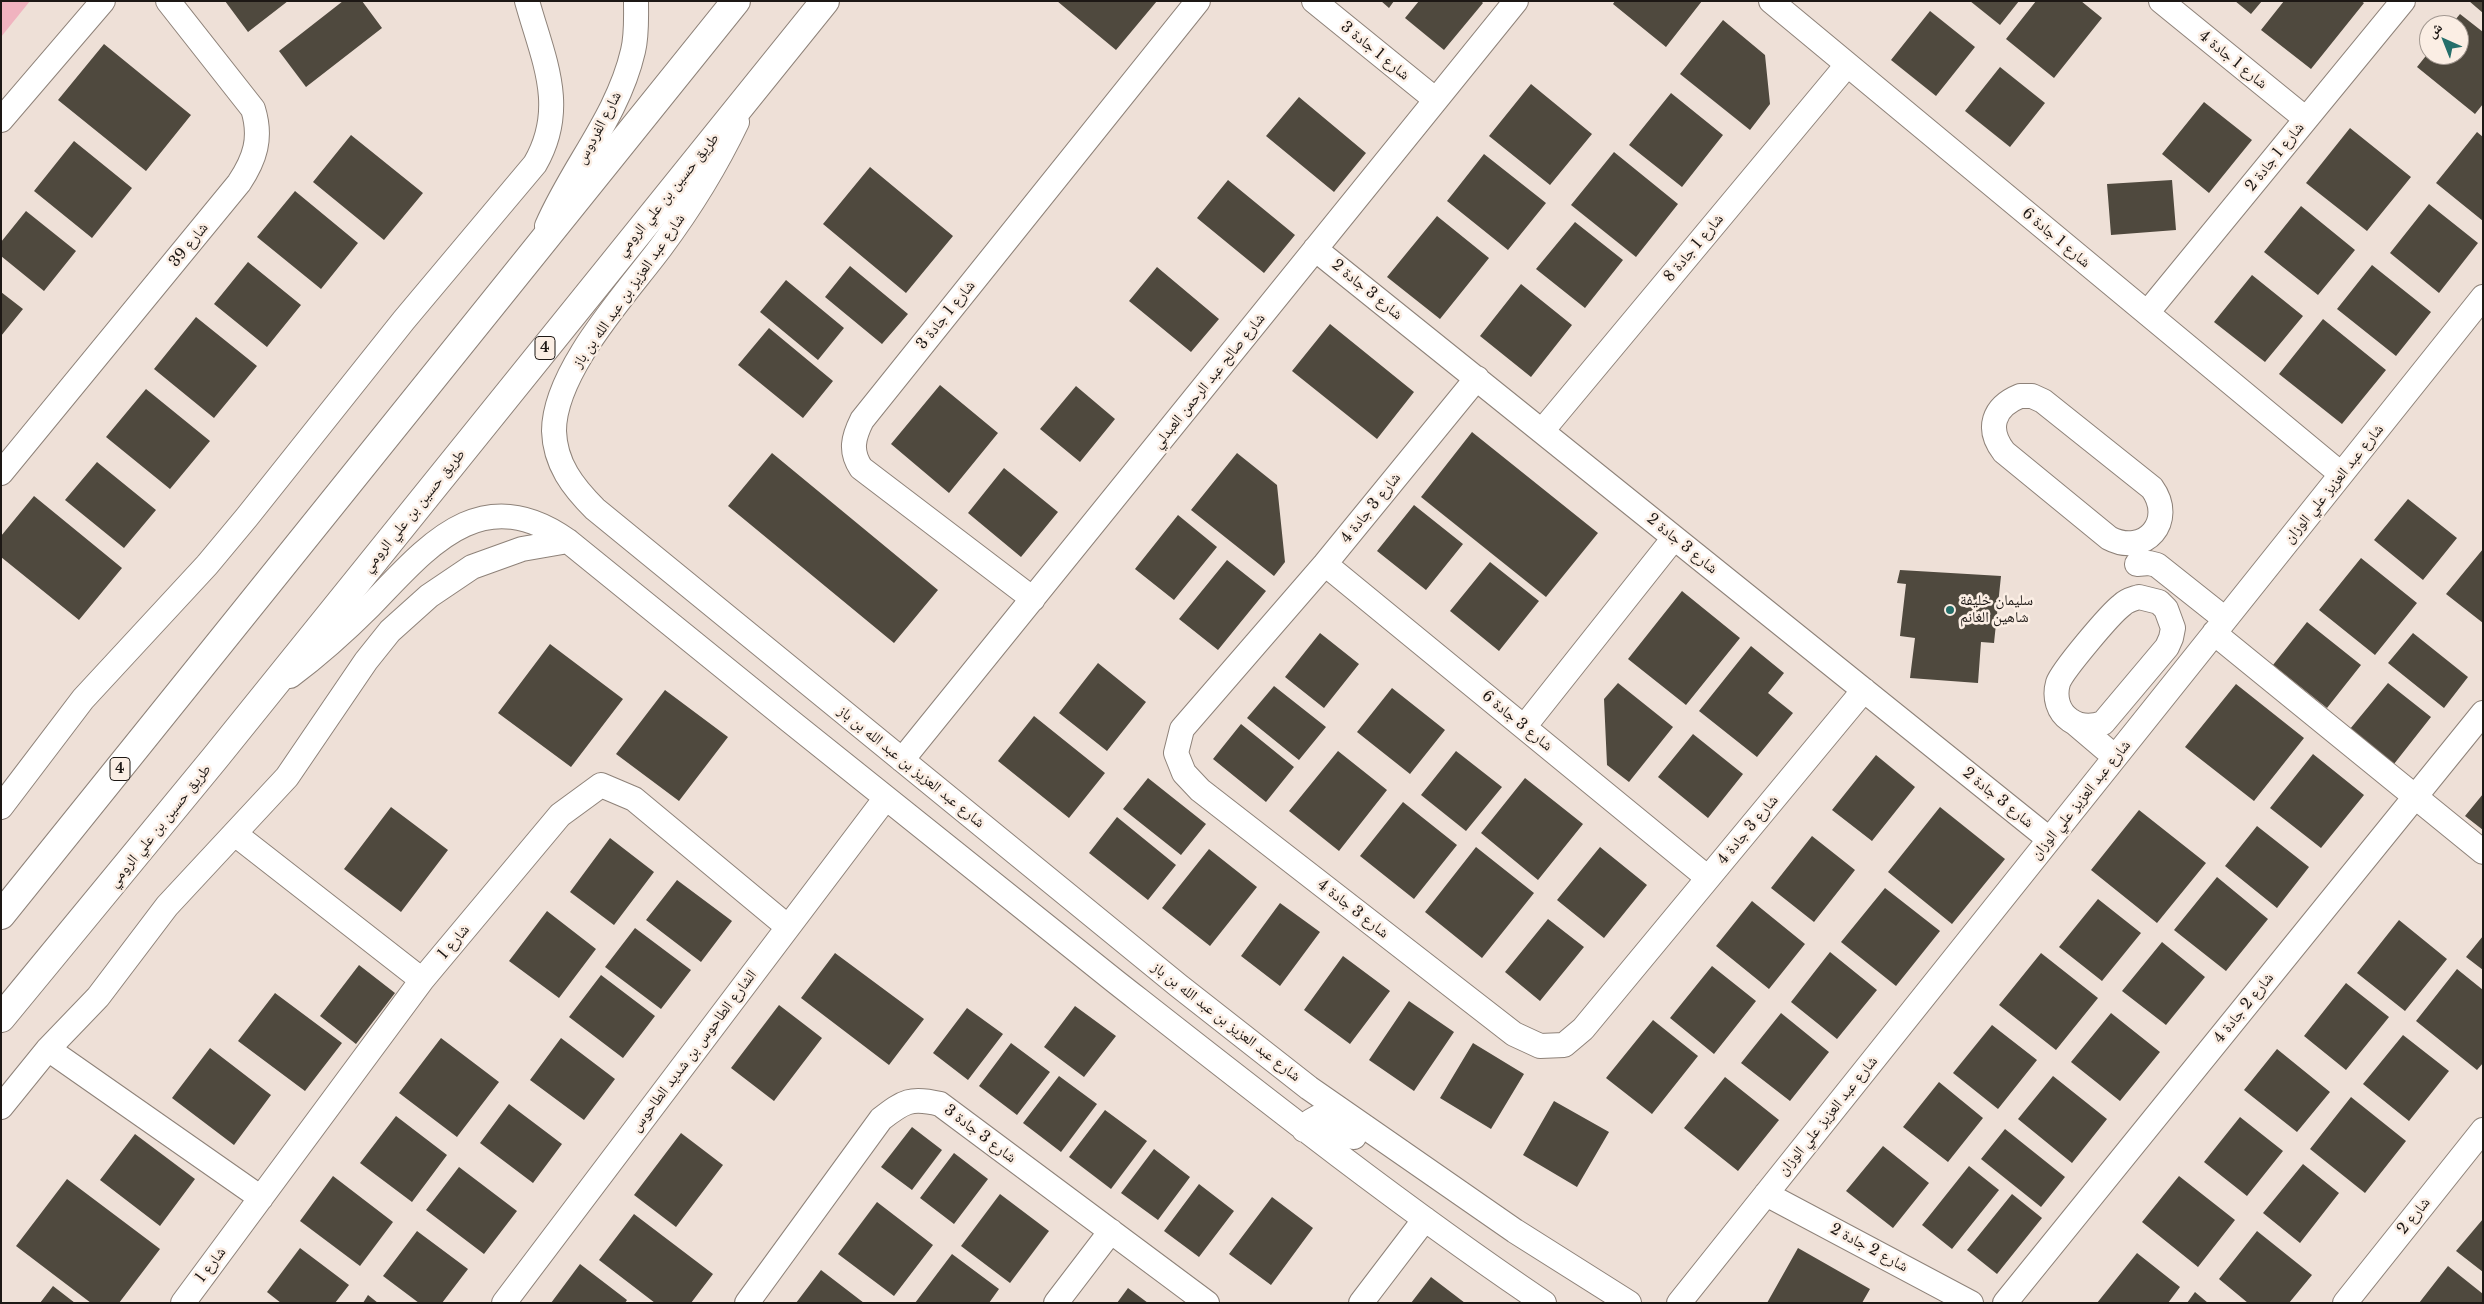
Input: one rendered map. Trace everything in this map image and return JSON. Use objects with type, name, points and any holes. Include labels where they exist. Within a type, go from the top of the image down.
[{"type":"highway","name":"4","points":[[1,915],[736,1]]},
{"type":"highway","name":"طريق حسين بن علي الرومي","points":[[1,1018],[265,695],[824,1]]},
{"type":"street","points":[[1,120],[103,1]]},
{"type":"street","name":"شارع 39","points":[[1,473],[239,184],[251,164],[258,143],[258,124],[253,109],[168,1]]},
{"type":"street","points":[[1,808],[83,699],[247,518],[404,320],[535,164],[548,137],[553,108],[550,85],[527,1]]},
{"type":"street","name":"شارع الفردوس","points":[[538,248],[560,198],[603,128],[615,102],[633,50],[636,1]]},
{"type":"street","name":"شارع 1 جادة 3","points":[[1033,598],[861,468],[855,458],[853,438],[862,420],[1198,1]]},
{"type":"street","name":"شارع 1 جادة 3","points":[[1314,1],[1436,100]]},
{"type":"street","name":"شارع صالح عبد الرحمن العبدلي","points":[[902,760],[1516,1]]},
{"type":"street","name":"شارع 1 جادة 6","points":[[1770,1],[2341,474]]},
{"type":"street","name":"شارع 1 جادة 4","points":[[2161,1],[2306,119]]},
{"type":"street","name":"شارع 1 جادة 2","points":[[2146,312],[2403,1]]},
{"type":"street","name":"شارع 1 جادة 8","points":[[1542,431],[1847,64]]},
{"type":"street","name":"شارع عبد العزيز بن عبد الله بن باز","points":[[753,90],[715,164],[687,210],[592,339],[574,368],[556,414],[554,432],[557,454],[566,475],[595,509],[1179,986],[1309,1088],[1515,1230],[1629,1303]]},
{"type":"street","name":"شارع 3 جادة 2","points":[[1315,249],[2049,839]]},
{"type":"street","name":"شارع عبد العزيز علي الوزان","points":[[1678,1303],[2483,297]]},
{"type":"street","name":"شارع 3 جادة 4","points":[[1476,378],[1325,564],[1182,729],[1176,753],[1184,773],[1200,790],[1514,1034],[1540,1046],[1564,1046],[1583,1029],[1864,690]]},
{"type":"street","points":[[2139,597],[2136,554],[2152,534],[2160,516],[2158,496],[2152,488],[2043,400],[2032,396],[2020,396],[2009,401],[2000,408],[1995,419],[1994,431],[1997,443],[2004,452],[2109,538],[2126,544],[2136,554],[2157,565],[2220,626],[2483,852]]},
{"type":"street","points":[[265,695],[329,645],[415,559],[451,530],[494,517],[511,517],[543,526],[568,541],[885,799],[1197,1047],[1304,1130],[1544,1303]]},
{"type":"street","points":[[1524,727],[1674,538]]},
{"type":"street","points":[[1,1107],[48,1049],[98,997],[167,906],[268,798],[302,757],[366,661],[390,631],[428,596],[450,580],[497,557],[522,549],[568,541]]},
{"type":"street","name":"شارع 3 جادة 6","points":[[1325,564],[1708,878]]},
{"type":"street","points":[[2075,724],[2094,726],[2108,720],[2167,647],[2173,628],[2166,609],[2159,602],[2139,597],[2131,599],[2117,610],[2060,677],[2056,691],[2060,710],[2075,724],[2115,757]]},
{"type":"street","name":"شارع 2 جادة 4","points":[[2005,1303],[2483,713]]},
{"type":"street","name":"شارع 1","points":[[183,1303],[422,980],[560,816],[601,785],[634,799],[788,927]]},
{"type":"street","name":"الشارع الطاحوس بن شديد الطاحوس","points":[[504,1303],[885,799]]},
{"type":"street","points":[[234,834],[422,980]]},
{"type":"street","points":[[1197,1047],[1218,1050],[1283,1101],[1292,1104],[1301,1099],[1309,1088]]},
{"type":"street","points":[[48,1049],[261,1198]]},
{"type":"street","name":"شارع 3 جادة 3","points":[[747,1303],[881,1119],[899,1105],[920,1099],[940,1104],[1207,1303]]},
{"type":"street","points":[[1304,1130],[1310,1121],[1318,1117],[1324,1119],[1412,1172],[1438,1177]]},
{"type":"street","name":"شارع 2","points":[[2345,1303],[2483,1130]]},
{"type":"street","name":"شارع 2 جادة 2","points":[[1766,1194],[1971,1303]]},
{"type":"street","points":[[1361,1303],[1425,1219]]},
{"type":"street","points":[[1056,1303],[1111,1231]]},
{"type":"shaded area","points":[[1,1],[30,1],[1,37]]},
{"type":"building","points":[[225,1],[288,1],[248,32]]},
{"type":"building","points":[[343,1],[362,1],[382,28],[306,87],[279,51]]},
{"type":"building","points":[[1057,1],[1157,1],[1116,50]]},
{"type":"building","points":[[1381,1],[1394,1],[1389,8]]},
{"type":"building","points":[[1419,1],[1481,1],[1483,3],[1444,50],[1405,18]]},
{"type":"building","points":[[1615,1],[1702,1],[1666,47],[1613,4]]},
{"type":"building","points":[[1970,1],[2019,1],[2000,25]]},
{"type":"building","points":[[2036,1],[2081,1],[2102,18],[2054,78],[2006,39]]},
{"type":"building","points":[[2235,1],[2262,1],[2251,14]]},
{"type":"building","points":[[2284,1],[2361,1],[2364,3],[2311,69],[2261,30]]},
{"type":"building","points":[[2469,1],[2483,1],[2483,13]]},
{"type":"building","points":[[1930,11],[1975,47],[1936,96],[1891,60]]},
{"type":"building","points":[[1723,20],[1765,55],[1770,104],[1750,130],[1680,74]]},
{"type":"building","points":[[2469,21],[2483,32],[2483,104],[2475,114],[2417,67],[2419,64],[2469,65]]},
{"type":"building","points":[[104,44],[191,115],[146,171],[58,100]]},
{"type":"building","points":[[2000,67],[2045,103],[2010,147],[1965,111]]},
{"type":"building","points":[[1531,84],[1592,134],[1550,185],[1489,136]]},
{"type":"building","points":[[1671,93],[1723,135],[1682,187],[1629,145]]},
{"type":"building","points":[[1299,97],[1366,153],[1334,192],[1266,136]]},
{"type":"building","points":[[2204,102],[2252,140],[2209,193],[2162,154]]},
{"type":"building","points":[[2350,128],[2411,177],[2367,231],[2306,183]]},
{"type":"building","points":[[2477,132],[2483,137],[2483,221],[2436,183]]},
{"type":"building","points":[[351,135],[423,193],[384,240],[313,182]]},
{"type":"building","points":[[74,141],[132,188],[92,238],[34,191]]},
{"type":"building","points":[[1614,152],[1678,204],[1636,257],[1571,205]]},
{"type":"building","points":[[1484,154],[1546,203],[1508,250],[1447,201]]},
{"type":"building","points":[[870,167],[953,236],[906,293],[823,224]]},
{"type":"building","points":[[1228,180],[1295,235],[1264,273],[1197,218]]},
{"type":"building","points":[[2172,180],[2176,230],[2111,235],[2107,184]]},
{"type":"building","points":[[295,191],[358,243],[321,289],[257,237]]},
{"type":"building","points":[[2429,204],[2478,243],[2439,293],[2390,253]]},
{"type":"building","points":[[2301,206],[2355,250],[2318,295],[2264,252]]},
{"type":"building","points":[[26,211],[76,251],[44,291],[1,256],[1,242]]},
{"type":"building","points":[[1437,216],[1489,258],[1440,319],[1387,277]]},
{"type":"building","points":[[1575,222],[1623,260],[1585,308],[1536,269]]},
{"type":"building","points":[[248,262],[301,305],[267,347],[214,304]]},
{"type":"building","points":[[2372,265],[2431,312],[2396,356],[2337,309]]},
{"type":"building","points":[[850,266],[908,314],[882,344],[825,297]]},
{"type":"building","points":[[1157,267],[1219,319],[1191,352],[1129,301]]},
{"type":"building","points":[[2252,275],[2303,316],[2265,362],[2214,322]]},
{"type":"building","points":[[786,280],[844,328],[818,360],[760,312]]},
{"type":"building","points":[[1521,284],[1572,325],[1531,377],[1480,336]]},
{"type":"building","points":[[1,292],[23,309],[1,336]]},
{"type":"building","points":[[196,317],[257,366],[214,418],[154,369]]},
{"type":"building","points":[[2323,319],[2386,370],[2342,424],[2279,374]]},
{"type":"building","points":[[1330,324],[1414,392],[1377,439],[1292,371]]},
{"type":"building","points":[[769,328],[833,381],[803,418],[738,365]]},
{"type":"building","points":[[940,385],[998,433],[949,493],[891,444]]},
{"type":"building","points":[[1076,386],[1115,419],[1080,462],[1040,429]]},
{"type":"building","points":[[146,389],[210,441],[170,489],[106,437]]},
{"type":"building","points":[[1472,432],[1598,533],[1546,597],[1421,497]]},
{"type":"building","points":[[772,453],[938,590],[894,643],[728,506]]},
{"type":"building","points":[[1237,453],[1277,485],[1285,562],[1274,576],[1191,510]]},
{"type":"building","points":[[97,462],[156,510],[124,548],[65,500]]},
{"type":"building","points":[[1004,468],[1058,512],[1021,557],[968,513]]},
{"type":"building","points":[[34,496],[122,568],[79,620],[1,557],[1,536]]},
{"type":"building","points":[[2408,499],[2457,538],[2423,580],[2374,540]]},
{"type":"building","points":[[1414,505],[1463,544],[1426,590],[1377,551]]},
{"type":"building","points":[[1178,515],[1217,547],[1174,600],[1135,569]]},
{"type":"building","points":[[2483,549],[2483,623],[2446,594]]},
{"type":"building","points":[[2361,558],[2417,603],[2375,655],[2319,610]]},
{"type":"building","points":[[1227,560],[1266,591],[1218,650],[1179,619]]},
{"type":"building","points":[[1490,562],[1539,601],[1499,651],[1450,611]]},
{"type":"building","name":"سليمان خليفة شاهين الغانم","points":[[1900,570],[2001,576],[1994,643],[1981,642],[1978,683],[1910,678],[1915,638],[1900,636],[1906,584],[1897,583]]},
{"type":"building","points":[[1682,591],[1740,638],[1686,705],[1628,659]]},
{"type":"building","points":[[2307,622],[2361,665],[2327,708],[2273,665]]},
{"type":"building","points":[[1320,633],[1359,664],[1324,708],[1285,677]]},
{"type":"building","points":[[2413,633],[2468,677],[2444,708],[2388,663]]},
{"type":"building","points":[[550,644],[623,699],[571,767],[498,713]]},
{"type":"building","points":[[1751,646],[1784,673],[1768,693],[1793,713],[1757,757],[1699,711]]},
{"type":"building","points":[[1098,663],[1146,702],[1107,751],[1059,713]]},
{"type":"building","points":[[1618,683],[1673,727],[1629,782],[1607,765],[1604,699]]},
{"type":"building","points":[[2388,683],[2431,717],[2394,764],[2350,729]]},
{"type":"building","points":[[2236,684],[2304,738],[2254,801],[2185,747]]},
{"type":"building","points":[[1274,686],[1326,727],[1299,760],[1247,718]]},
{"type":"building","points":[[1392,688],[1445,730],[1410,774],[1357,732]]},
{"type":"building","points":[[665,690],[728,737],[679,801],[616,754]]},
{"type":"building","points":[[1034,716],[1105,773],[1069,818],[998,761]]},
{"type":"building","points":[[1241,724],[1294,767],[1266,802],[1213,759]]},
{"type":"building","points":[[1693,734],[1743,774],[1708,818],[1658,777]]},
{"type":"building","points":[[1338,751],[1387,790],[1339,851],[1289,811]]},
{"type":"building","points":[[1456,751],[1502,787],[1466,831],[1421,795]]},
{"type":"building","points":[[2313,754],[2364,795],[2321,848],[2270,808]]},
{"type":"building","points":[[1876,755],[1915,787],[1872,841],[1832,810]]},
{"type":"building","points":[[1148,778],[1206,824],[1181,855],[1123,809]]},
{"type":"building","points":[[1525,778],[1583,824],[1538,880],[1481,833]]},
{"type":"building","points":[[2483,794],[2483,830],[2465,816]]},
{"type":"building","points":[[1403,802],[1457,845],[1414,899],[1360,856]]},
{"type":"building","points":[[391,807],[448,850],[401,912],[344,869]]},
{"type":"building","points":[[1940,807],[2005,859],[1952,924],[1888,872]]},
{"type":"building","points":[[2139,810],[2206,863],[2157,923],[2091,870]]},
{"type":"building","points":[[1117,817],[1176,865],[1148,900],[1089,853]]},
{"type":"building","points":[[2257,826],[2309,867],[2277,908],[2225,866]]},
{"type":"building","points":[[1812,836],[1855,870],[1814,922],[1771,888]]},
{"type":"building","points":[[610,838],[654,872],[614,925],[570,892]]},
{"type":"building","points":[[1476,847],[1534,893],[1482,958],[1425,912]]},
{"type":"building","points":[[1600,847],[1647,885],[1604,938],[1557,900]]},
{"type":"building","points":[[1209,849],[1257,887],[1210,946],[1162,908]]},
{"type":"building","points":[[2217,877],[2268,919],[2226,971],[2174,930]]},
{"type":"building","points":[[677,880],[732,921],[701,962],[646,920]]},
{"type":"building","points":[[1885,888],[1940,931],[1896,986],[1841,942]]},
{"type":"building","points":[[2098,899],[2141,933],[2102,981],[2059,947]]},
{"type":"building","points":[[1752,901],[1805,944],[1769,989],[1716,946]]},
{"type":"building","points":[[1280,903],[1320,932],[1280,986],[1241,956]]},
{"type":"building","points":[[547,911],[596,949],[559,998],[509,961]]},
{"type":"building","points":[[1548,919],[1584,947],[1540,1001],[1505,972]]},
{"type":"building","points":[[2399,920],[2447,959],[2405,1011],[2357,973]]},
{"type":"building","points":[[635,928],[691,970],[661,1009],[605,967]]},
{"type":"building","points":[[2483,936],[2483,970],[2466,957]]},
{"type":"building","points":[[2162,942],[2205,977],[2166,1025],[2122,991]]},
{"type":"building","points":[[1830,952],[1877,990],[1837,1039],[1791,1002]]},
{"type":"building","points":[[835,953],[924,1019],[889,1065],[801,998]]},
{"type":"building","points":[[2041,953],[2098,998],[2056,1050],[1999,1005]]},
{"type":"building","points":[[1343,956],[1390,991],[1350,1044],[1304,1010]]},
{"type":"building","points":[[359,965],[395,993],[356,1044],[320,1016]]},
{"type":"building","points":[[1712,966],[1756,1001],[1714,1054],[1670,1018]]},
{"type":"building","points":[[2457,969],[2483,990],[2483,1063],[2477,1070],[2416,1021]]},
{"type":"building","points":[[601,975],[655,1016],[623,1058],[569,1017]]},
{"type":"building","points":[[2346,983],[2389,1017],[2346,1070],[2304,1036]]},
{"type":"building","points":[[275,993],[342,1043],[305,1091],[238,1041]]},
{"type":"building","points":[[1409,1001],[1454,1032],[1414,1091],[1369,1060]]},
{"type":"building","points":[[779,1005],[822,1038],[774,1101],[731,1068]]},
{"type":"building","points":[[1075,1006],[1116,1036],[1084,1077],[1044,1047]]},
{"type":"building","points":[[967,1008],[1003,1034],[968,1080],[933,1053]]},
{"type":"building","points":[[1781,1013],[1829,1052],[1790,1101],[1741,1063]]},
{"type":"building","points":[[2111,1013],[2160,1052],[2120,1101],[2071,1062]]},
{"type":"building","points":[[1653,1020],[1698,1056],[1652,1114],[1606,1078]]},
{"type":"building","points":[[1992,1025],[2037,1060],[1998,1109],[1953,1073]]},
{"type":"building","points":[[2403,1035],[2449,1071],[2409,1121],[2363,1084]]},
{"type":"building","points":[[441,1038],[499,1082],[457,1137],[399,1093]]},
{"type":"building","points":[[561,1038],[615,1079],[584,1120],[530,1080]]},
{"type":"building","points":[[1011,1043],[1050,1072],[1017,1115],[979,1086]]},
{"type":"building","points":[[1473,1043],[1524,1074],[1491,1129],[1440,1098]]},
{"type":"building","points":[[210,1048],[271,1095],[234,1145],[172,1098]]},
{"type":"building","points":[[2277,1049],[2330,1092],[2297,1132],[2244,1090]]},
{"type":"building","points":[[1059,1076],[1097,1104],[1061,1152],[1023,1123]]},
{"type":"building","points":[[2053,1076],[2107,1119],[2072,1163],[2018,1119]]},
{"type":"building","points":[[1725,1077],[1779,1120],[1738,1171],[1684,1128]]},
{"type":"building","points":[[1939,1082],[1983,1118],[1948,1162],[1903,1127]]},
{"type":"building","points":[[2351,1097],[2406,1141],[2365,1193],[2310,1149]]},
{"type":"building","points":[[1554,1101],[1609,1132],[1577,1187],[1523,1155]]},
{"type":"building","points":[[509,1104],[562,1144],[533,1183],[480,1143]]},
{"type":"building","points":[[1105,1110],[1147,1141],[1111,1189],[1069,1157]]},
{"type":"building","points":[[396,1116],[447,1155],[412,1202],[360,1163]]},
{"type":"building","points":[[2240,1117],[2283,1151],[2247,1196],[2204,1162]]},
{"type":"building","points":[[912,1127],[942,1150],[912,1190],[881,1167]]},
{"type":"building","points":[[2005,1129],[2065,1177],[2041,1207],[1981,1159]]},
{"type":"building","points":[[681,1133],[723,1165],[676,1227],[634,1195]]},
{"type":"building","points":[[135,1134],[195,1179],[160,1226],[100,1180]]},
{"type":"building","points":[[1883,1146],[1929,1183],[1893,1228],[1846,1191]]},
{"type":"building","points":[[1154,1149],[1190,1177],[1158,1220],[1121,1193]]},
{"type":"building","points":[[954,1153],[988,1179],[954,1224],[920,1198]]},
{"type":"building","points":[[2303,1164],[2339,1193],[2300,1243],[2263,1213]]},
{"type":"building","points":[[1969,1166],[1999,1190],[1952,1249],[1922,1225]]},
{"type":"building","points":[[459,1167],[517,1211],[484,1254],[426,1210]]},
{"type":"building","points":[[333,1176],[393,1222],[360,1266],[300,1221]]},
{"type":"building","points":[[2179,1176],[2235,1220],[2198,1267],[2142,1222]]},
{"type":"building","points":[[67,1179],[160,1249],[119,1303],[91,1303],[16,1246]]},
{"type":"building","points":[[1199,1184],[1234,1211],[1199,1257],[1164,1231]]},
{"type":"building","points":[[1000,1194],[1049,1231],[1010,1283],[961,1246]]},
{"type":"building","points":[[2012,1194],[2042,1218],[1997,1274],[1967,1250]]},
{"type":"building","points":[[1272,1197],[1313,1228],[1271,1285],[1229,1254]]},
{"type":"building","points":[[877,1202],[933,1245],[894,1296],[838,1254]]},
{"type":"building","points":[[634,1214],[713,1274],[691,1303],[655,1303],[599,1260]]},
{"type":"building","points":[[2483,1219],[2483,1272],[2456,1251]]},
{"type":"building","points":[[417,1231],[468,1269],[442,1303],[419,1303],[383,1276]]},
{"type":"building","points":[[2257,1231],[2312,1275],[2289,1303],[2248,1303],[2219,1279]]},
{"type":"building","points":[[300,1248],[349,1285],[335,1303],[281,1303],[267,1292]]},
{"type":"building","points":[[1798,1248],[1870,1289],[1862,1303],[1767,1303]]},
{"type":"building","points":[[2137,1253],[2180,1287],[2168,1303],[2097,1303]]},
{"type":"building","points":[[952,1254],[999,1289],[989,1303],[915,1303]]},
{"type":"building","points":[[580,1264],[627,1300],[625,1303],[551,1303]]},
{"type":"building","points":[[2448,1266],[2483,1294],[2483,1303],[2419,1303]]},
{"type":"building","points":[[821,1270],[864,1303],[796,1303]]},
{"type":"building","points":[[1431,1277],[1465,1303],[1411,1303]]},
{"type":"building","points":[[53,1286],[75,1303],[40,1303]]},
{"type":"building","points":[[1128,1288],[1148,1303],[1117,1303]]},
{"type":"building","points":[[2195,1292],[2208,1303],[2187,1303]]},
{"type":"building","points":[[368,1295],[378,1303],[363,1303]]},
{"type":"place","name":"سليمان خليفة شاهين الغانم","points":[[1950,610]]}]
